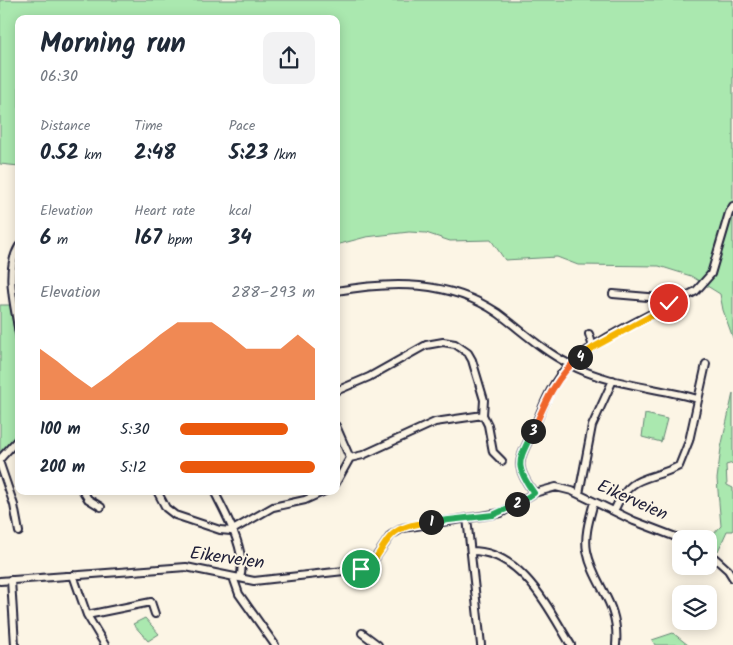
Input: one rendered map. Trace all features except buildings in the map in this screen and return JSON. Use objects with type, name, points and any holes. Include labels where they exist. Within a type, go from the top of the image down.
[{"type":"street","points":[[534,493],[520,470],[521,458],[555,383],[570,365],[594,347],[696,291],[708,279],[729,213],[733,206]]},
{"type":"street","points":[[15,256],[12,263],[15,300]]},
{"type":"street","points":[[340,290],[380,284],[394,284],[424,285],[462,294],[492,310],[570,365],[613,380],[698,399]]},
{"type":"street","points":[[613,294],[660,298],[671,305]]},
{"type":"street","points":[[589,334],[594,347]]},
{"type":"street","points":[[340,389],[369,376],[426,345],[442,342],[455,344],[468,353],[472,360],[484,400],[483,415],[488,425],[493,452],[502,461]]},
{"type":"street","points":[[614,511],[625,490],[639,479],[679,466],[689,441],[706,364]]},
{"type":"street","points":[[579,494],[592,426],[613,380]]},
{"type":"street","points":[[340,476],[350,458],[363,455],[434,422],[483,415]]},
{"type":"street","points":[[340,435],[350,458]]},
{"type":"street","points":[[0,459],[15,442]]},
{"type":"street","points":[[0,464],[14,505],[19,532]]},
{"type":"street","name":"Eikerveien","points":[[0,581],[186,566],[236,578],[267,581],[361,569],[372,563],[391,535],[403,528],[501,513],[534,493],[556,487],[579,494],[672,535]]},
{"type":"street","points":[[85,495],[88,500],[101,507]]},
{"type":"street","points":[[159,495],[166,508],[175,515],[220,530],[231,531],[273,507],[305,500],[317,495]]},
{"type":"street","points":[[216,495],[243,563],[236,578],[239,594],[275,645]]},
{"type":"street","points":[[594,502],[587,534],[586,550],[612,608],[616,626],[616,645]]},
{"type":"street","points":[[467,518],[481,645]]},
{"type":"street","points":[[471,551],[491,554],[528,580],[572,645]]},
{"type":"street","points":[[717,560],[728,570],[733,578]]},
{"type":"street","points":[[73,575],[87,615],[105,645]]},
{"type":"street","points":[[11,580],[12,621],[15,645]]},
{"type":"street","points":[[87,615],[151,602],[155,614]]},
{"type":"street","points":[[362,633],[378,645]]},
{"type":"green space","points":[[0,0],[733,0],[733,338],[723,310],[720,294],[691,276],[659,266],[578,265],[557,257],[505,260],[491,240],[450,241],[426,233],[409,232],[366,237],[340,244],[340,15],[15,15],[15,166],[0,164]]},
{"type":"green space","points":[[0,305],[10,305],[15,338],[15,436],[0,452]]},
{"type":"green space","points":[[733,393],[733,463],[726,465],[727,485],[733,488],[733,531],[727,531],[718,551],[717,530],[721,526],[717,479],[721,448]]},
{"type":"green space","points":[[645,414],[667,419],[661,442],[642,437]]},
{"type":"green space","points":[[145,618],[159,634],[148,641],[133,624]]},
{"type":"green space","points":[[673,633],[688,645],[655,645],[652,640]]},
{"type":"route","points":[[361,569],[377,559],[391,535],[403,528],[501,513],[534,493],[522,476],[519,464],[555,383],[570,365],[594,347],[671,305],[669,303]]}]
